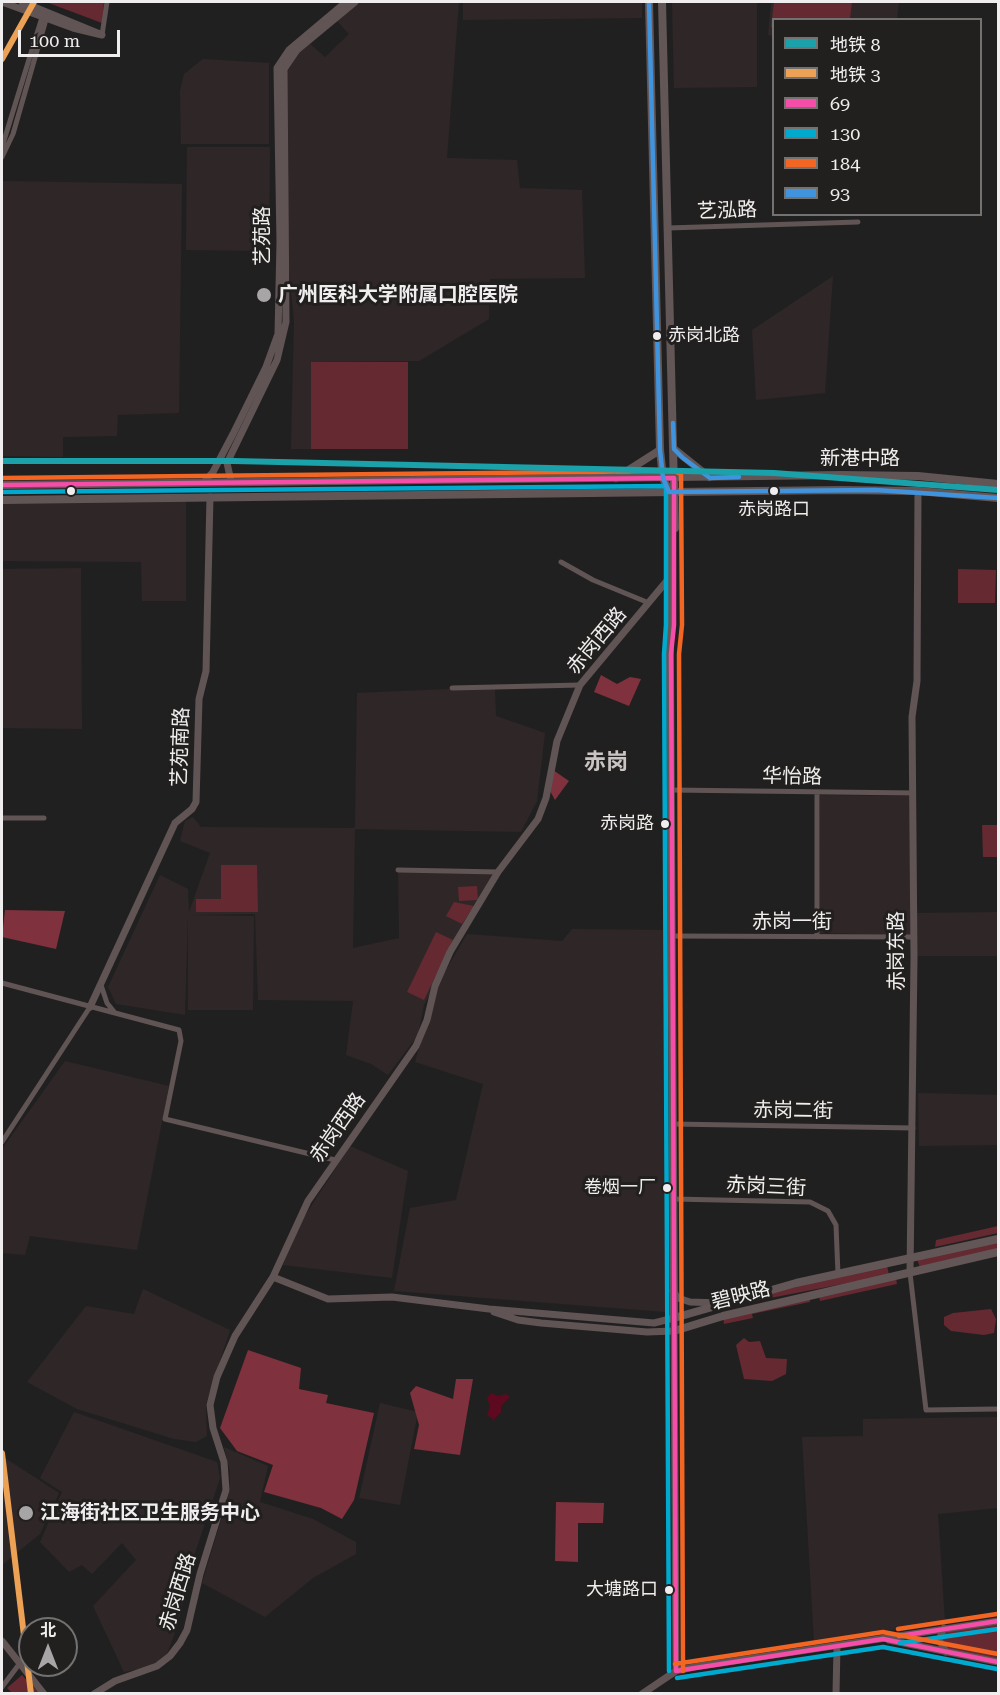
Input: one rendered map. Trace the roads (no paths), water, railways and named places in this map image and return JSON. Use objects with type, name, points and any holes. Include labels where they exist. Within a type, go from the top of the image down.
[{"type":"main road","points":[[649,2],[660,450],[663,478],[672,492],[674,614],[671,654]]},
{"type":"main road","points":[[662,2],[674,449],[670,577],[674,1318]]},
{"type":"main road","points":[[674,449],[710,478]]},
{"type":"main road","points":[[616,478],[660,450]]},
{"type":"main road","name":"新港中路","points":[[2,485],[918,477],[999,484]]},
{"type":"main road","points":[[918,477],[918,491]]},
{"type":"main road","points":[[944,493],[945,479]]},
{"type":"main road","name":"新港中路","points":[[2,500],[918,491],[999,498]]},
{"type":"main road","name":"碧映路","points":[[674,1318],[838,1274],[999,1239]]},
{"type":"main road","name":"碧映路","points":[[674,1331],[723,1316],[999,1252]]},
{"type":"street","points":[[2,2],[102,35],[107,2]]},
{"type":"street","points":[[2,157],[13,134],[45,15],[38,4],[22,2]]},
{"type":"street","name":"艺苑路","points":[[204,482],[213,472],[233,434],[266,367],[278,334],[280,243],[277,68],[289,50],[346,2]]},
{"type":"street","name":"艺苑路","points":[[231,482],[226,463],[277,360],[286,322],[284,69],[292,55],[355,2]]},
{"type":"street","points":[[2,147],[45,15]]},
{"type":"street","name":"艺泓路","points":[[668,228],[858,222]]},
{"type":"street","name":"赤岗东路","points":[[918,491],[917,681],[912,717],[914,937],[910,1273],[926,1410],[999,1409]]},
{"type":"street","name":"艺苑南路","points":[[90,1007],[175,823],[192,809],[196,802],[200,699],[206,671],[210,497]]},
{"type":"street","points":[[561,562],[593,580],[649,603]]},
{"type":"street","name":"赤岗西路","points":[[94,1694],[115,1681],[163,1663],[180,1644],[187,1630],[200,1574],[226,1490],[224,1462],[210,1415],[212,1395],[237,1332],[273,1277],[303,1209],[416,1046],[427,1020],[435,986],[450,952],[498,872],[542,810],[557,741],[580,685],[670,577]]},
{"type":"street","points":[[452,688],[580,685]]},
{"type":"street","name":"华怡路","points":[[671,790],[913,793]]},
{"type":"street","points":[[817,792],[817,937]]},
{"type":"street","points":[[2,818],[44,818]]},
{"type":"street","points":[[399,870],[498,872]]},
{"type":"street","name":"赤岗一街","points":[[671,936],[914,937]]},
{"type":"street","points":[[2,983],[180,1032],[181,1041],[165,1119],[335,1160]]},
{"type":"street","points":[[101,985],[107,1003],[115,1013]]},
{"type":"street","points":[[2,1142],[90,1007]]},
{"type":"street","name":"赤岗二街","points":[[672,1124],[913,1128]]},
{"type":"street","name":"赤岗三街","points":[[673,1199],[810,1202],[828,1211],[836,1225],[838,1274]]},
{"type":"street","name":"碧映路","points":[[273,1277],[328,1299],[392,1297],[489,1310],[654,1323],[674,1318]]},
{"type":"street","points":[[673,1291],[678,1298],[690,1302],[725,1303]]},
{"type":"street","name":"碧映路","points":[[489,1310],[518,1320],[647,1332],[674,1331]]},
{"type":"street","points":[[674,1318],[676,1671]]},
{"type":"street","points":[[642,1694],[676,1671],[999,1621]]},
{"type":"street","points":[[944,1628],[939,1640],[946,1652]]},
{"type":"street","points":[[883,1639],[999,1662]]},
{"type":"street","points":[[2,1641],[18,1661]]},
{"type":"street","points":[[836,1694],[837,1646]]},
{"type":"street","points":[[2,1687],[18,1666]]},
{"type":"street","points":[[31,1677],[44,1694]]},
{"type":"metro line","name":"3","points":[[2,59],[34,2]]},
{"type":"metro line","name":"8","points":[[2,461],[234,461],[774,473],[998,490]]},
{"type":"metro line","name":"3","points":[[2,1453],[31,1694]]},
{"type":"place","name":"广州医科大学附属口腔医院","points":[[264,295]]},
{"type":"place","name":"赤岗北路","points":[[657,336]]},
{"type":"place","name":"赤岗路口","points":[[774,491]]},
{"type":"place","name":"赤岗路","points":[[665,824]]},
{"type":"place","name":"卷烟一厂","points":[[667,1188]]},
{"type":"place","name":"江海街社区卫生服务中心","points":[[26,1513]]},
{"type":"place","name":"大塘路口","points":[[669,1590]]},
{"type":"district","name":"赤岗","points":[[606,763]]}]
